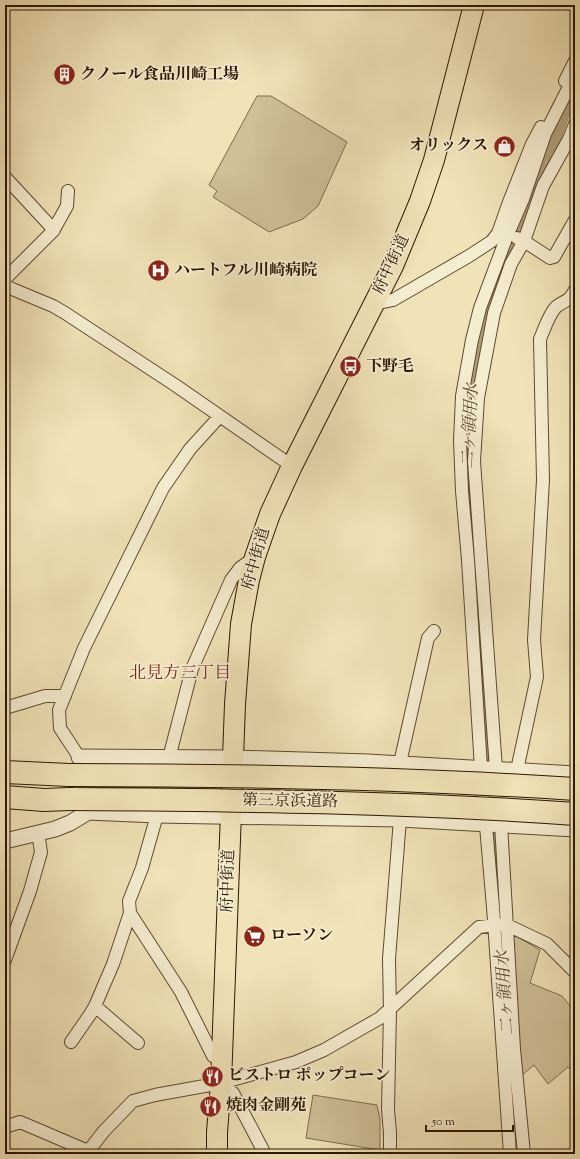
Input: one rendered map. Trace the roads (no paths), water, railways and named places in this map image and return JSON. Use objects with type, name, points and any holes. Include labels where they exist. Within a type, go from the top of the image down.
[{"type":"highway","name":"府中街道","points":[[217,1154],[222,1060],[235,704],[241,624],[249,580],[255,557],[270,514],[292,466],[374,304],[404,241],[420,201],[434,160],[474,5]]},
{"type":"highway","name":"第三京浜道路","points":[[5,772],[74,766],[242,776],[504,784],[573,775]]},
{"type":"highway","name":"第三京浜道路","points":[[5,797],[44,800],[80,809],[347,803],[505,809],[575,814]]},
{"type":"highway","points":[[5,811],[44,800]]},
{"type":"street","points":[[496,769],[475,486],[474,443],[478,398],[494,313],[511,264],[512,237],[532,144],[575,61]]},
{"type":"street","points":[[512,237],[545,134],[575,74]]},
{"type":"street","points":[[524,1154],[501,925],[485,823],[483,799],[468,560],[462,491],[465,442],[462,396],[472,340],[480,308],[512,237],[572,140],[575,124]]},
{"type":"street","points":[[5,177],[54,230]]},
{"type":"street","points":[[5,280],[54,230],[67,206],[68,191]]},
{"type":"street","points":[[374,304],[393,300],[470,256],[492,241],[512,237],[550,258],[554,257],[575,220]]},
{"type":"street","points":[[5,286],[53,306],[176,385],[292,466]]},
{"type":"street","points":[[517,770],[537,677],[534,640],[543,480],[540,339],[555,308],[571,298],[575,290]]},
{"type":"street","points":[[96,787],[74,766],[60,728],[59,710],[84,648],[163,488],[190,449],[220,416]]},
{"type":"street","points":[[71,1042],[94,1006],[113,964],[130,913],[129,901],[142,868],[157,815],[169,758],[192,669],[231,580],[240,568],[255,557]]},
{"type":"street","points":[[400,763],[428,638],[434,631]]},
{"type":"street","points":[[5,708],[45,696],[65,696]]},
{"type":"street","points":[[74,766],[169,758],[233,758],[400,763],[573,775]]},
{"type":"street","points":[[5,841],[56,829],[70,823],[92,790],[103,782],[162,790]]},
{"type":"street","points":[[80,809],[116,795],[162,790],[232,790],[353,786],[575,809]]},
{"type":"street","points":[[483,799],[575,797]]},
{"type":"street","points":[[80,809],[157,815],[400,819],[575,829]]},
{"type":"street","points":[[390,1154],[388,1109],[390,1010],[389,959],[400,819]]},
{"type":"street","points":[[500,824],[501,925],[510,1154]]},
{"type":"street","points":[[5,960],[30,891],[41,852],[38,833]]},
{"type":"street","points":[[130,913],[182,992],[214,1056],[222,1060]]},
{"type":"street","points":[[5,1128],[20,1122],[87,1152],[104,1131],[133,1101],[155,1095],[221,1083],[296,1062],[324,1050],[380,1018],[479,927],[501,925],[547,944],[575,972]]},
{"type":"street","points":[[94,1006],[138,1043]]},
{"type":"street","points":[[221,1083],[233,1093],[265,1154]]},
{"type":"waterway","name":"二ヶ領用水","points":[[489,760],[468,478],[467,436],[469,397],[485,318],[563,106]]},
{"type":"waterway","name":"二ヶ領用水","points":[[494,832],[504,968]]},
{"type":"waterway","name":"二ヶ領用水","points":[[515,1121],[518,1154]]},
{"type":"place","name":"クノール食品川崎工場","points":[[64,75]]},
{"type":"place","name":"オリックス","points":[[504,146]]},
{"type":"place","name":"ハートフル川崎病院","points":[[159,271]]},
{"type":"place","name":"下野毛","points":[[351,367]]},
{"type":"place","name":"ローソン","points":[[255,936]]},
{"type":"place","name":"ビストロ ポップコーン","points":[[213,1076]]},
{"type":"place","name":"焼肉金剛苑","points":[[211,1106]]},
{"type":"district","name":"北見方三丁目","points":[[180,674]]}]
